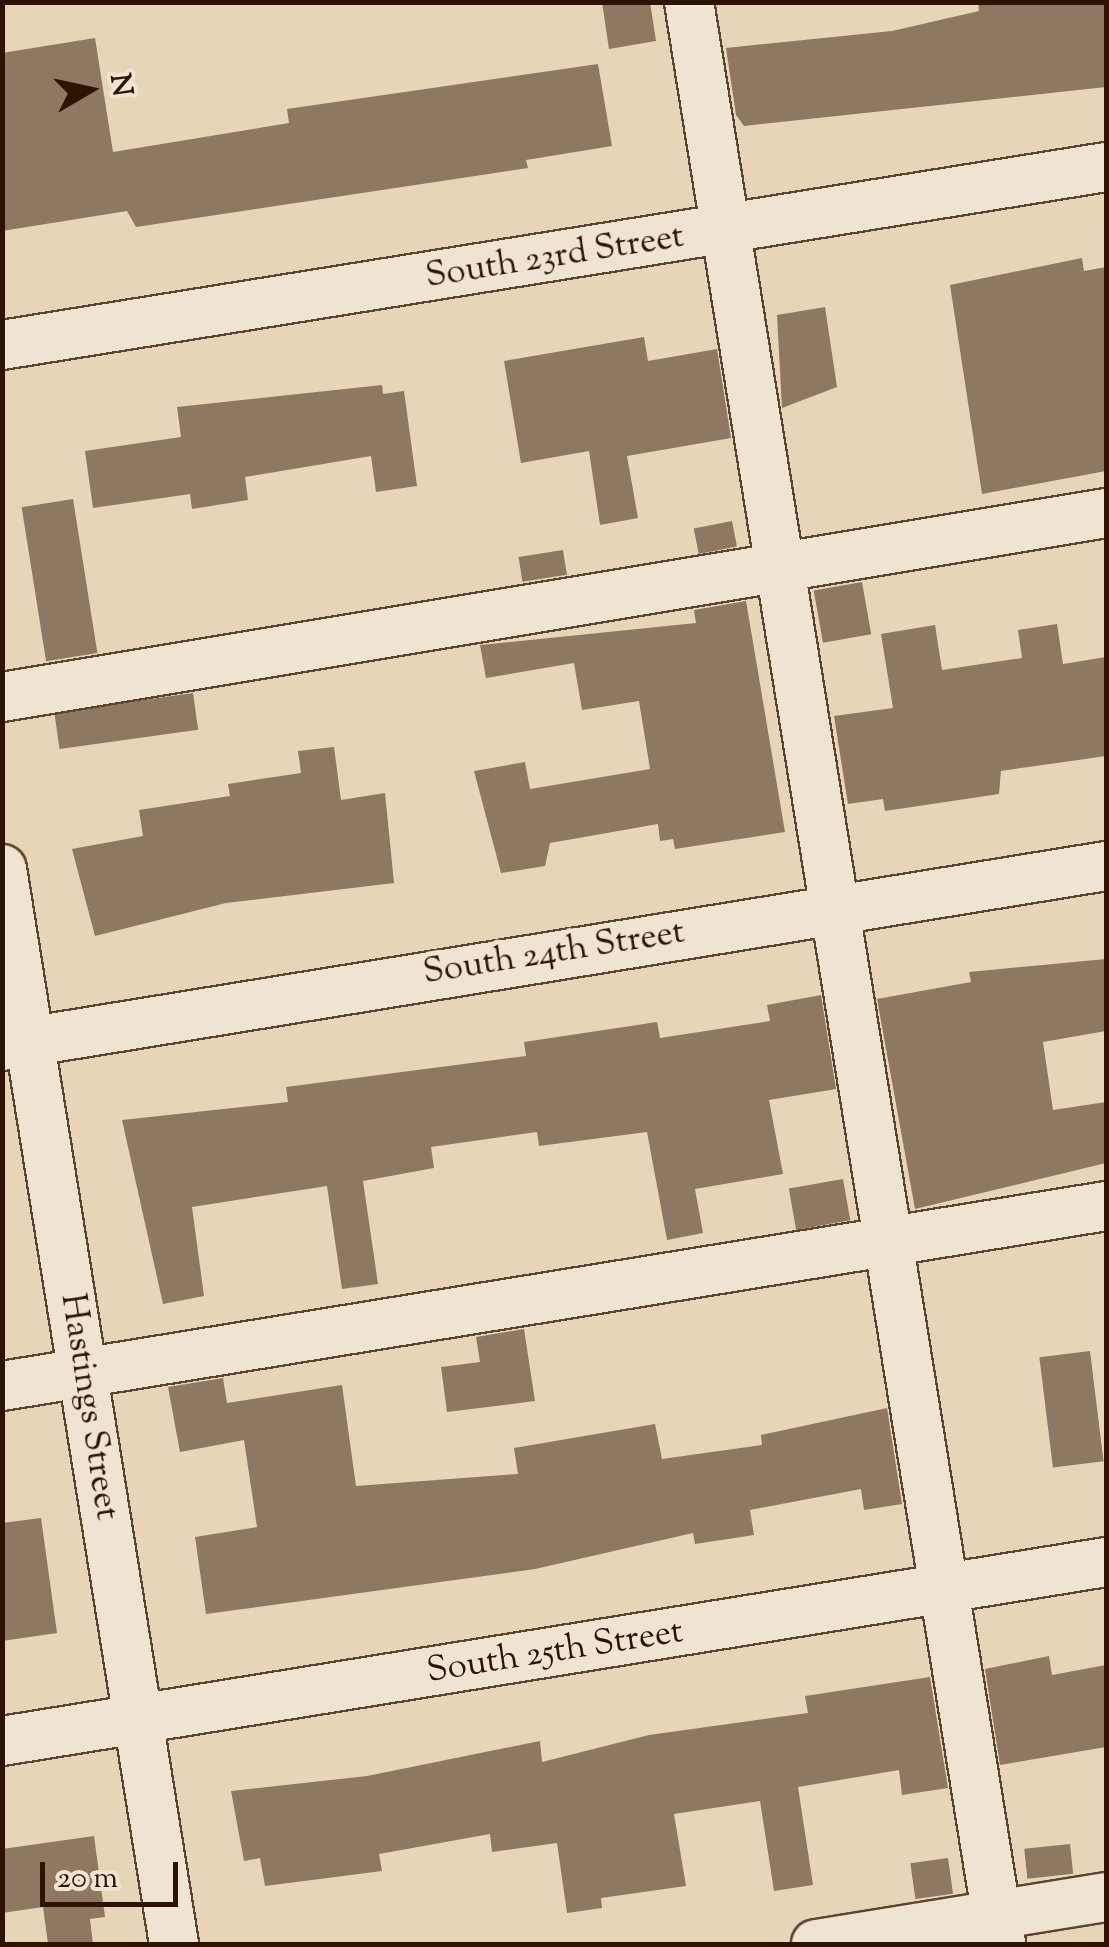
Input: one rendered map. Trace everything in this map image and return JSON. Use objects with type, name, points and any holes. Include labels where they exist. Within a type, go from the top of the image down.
[{"type":"street","points":[[689,2],[784,568],[941,1589],[998,1930]]},
{"type":"street","name":"South 23rd Street","points":[[2,346],[1106,167]]},
{"type":"street","points":[[2,696],[1106,513]]},
{"type":"street","name":"South 24th Street","points":[[16,1044],[1106,866]]},
{"type":"street","name":"Hastings Street","points":[[2,869],[16,1044],[83,1373],[174,1944]]},
{"type":"street","points":[[2,1386],[1106,1206]]},
{"type":"street","name":"South 25th Street","points":[[2,1741],[1106,1562]]},
{"type":"street","points":[[816,1944],[998,1930],[1106,1897]]},
{"type":"building","points":[[602,2],[650,2],[656,41],[609,49]]},
{"type":"building","points":[[978,2],[1106,2],[1106,87],[744,126],[736,115],[726,48],[892,31],[979,11]]},
{"type":"building","points":[[95,38],[113,152],[289,123],[287,109],[598,64],[612,146],[526,160],[528,168],[136,227],[127,211],[2,231],[2,53]]},
{"type":"building","points":[[1082,258],[1084,271],[1106,267],[1106,471],[982,494],[950,285]]},
{"type":"building","points":[[825,307],[837,387],[782,408],[777,315]]},
{"type":"building","points":[[644,337],[648,361],[717,349],[731,438],[627,456],[638,518],[600,525],[589,451],[521,463],[504,361]]},
{"type":"building","points":[[382,385],[383,394],[404,391],[417,486],[376,492],[371,456],[245,477],[248,500],[192,509],[190,494],[93,508],[85,451],[181,437],[177,407]]},
{"type":"building","points":[[73,499],[97,653],[46,661],[22,507]]},
{"type":"building","points":[[732,521],[737,547],[699,554],[694,528]]},
{"type":"building","points":[[563,550],[567,575],[522,582],[519,557]]},
{"type":"building","points":[[862,582],[871,634],[823,643],[814,591]]},
{"type":"building","points":[[746,601],[785,832],[675,849],[673,839],[660,841],[658,824],[550,843],[545,866],[501,873],[474,771],[525,762],[530,789],[650,769],[639,701],[582,710],[574,663],[486,678],[480,645],[696,623],[694,610]]},
{"type":"building","points":[[1057,624],[1063,664],[1106,657],[1106,756],[1001,771],[999,794],[885,811],[883,799],[848,804],[834,716],[893,708],[881,634],[935,625],[942,670],[1022,658],[1018,630]]},
{"type":"building","points":[[193,693],[198,730],[60,749],[54,712]]},
{"type":"building","points":[[334,747],[341,800],[385,793],[394,883],[226,903],[95,936],[72,849],[143,836],[139,810],[230,796],[228,784],[301,773],[298,751]]},
{"type":"building","points":[[1106,959],[1106,1031],[1043,1042],[1053,1110],[1106,1102],[1106,1163],[915,1209],[877,999],[971,982],[969,972]]},
{"type":"building","points":[[821,995],[836,1089],[769,1100],[783,1174],[695,1189],[703,1233],[667,1240],[647,1132],[539,1146],[537,1132],[431,1147],[434,1168],[363,1181],[378,1284],[342,1289],[327,1186],[192,1207],[204,1296],[163,1304],[122,1120],[288,1102],[286,1087],[526,1056],[524,1042],[657,1022],[660,1038],[770,1021],[767,1005]]},
{"type":"building","points":[[843,1179],[850,1220],[796,1230],[789,1189]]},
{"type":"building","points":[[524,1329],[535,1401],[447,1412],[441,1367],[480,1362],[476,1337]]},
{"type":"building","points":[[1090,1351],[1104,1461],[1053,1467],[1039,1357]]},
{"type":"building","points":[[223,1378],[227,1403],[342,1385],[356,1486],[518,1474],[514,1448],[655,1424],[662,1459],[762,1445],[761,1435],[887,1408],[902,1504],[864,1510],[861,1489],[750,1510],[754,1535],[695,1544],[693,1533],[535,1569],[206,1614],[195,1537],[257,1527],[244,1440],[180,1452],[168,1387]]},
{"type":"building","points":[[41,1518],[57,1633],[2,1641],[2,1523]]},
{"type":"building","points":[[1049,1656],[1052,1675],[1106,1665],[1106,1747],[1000,1765],[985,1669]]},
{"type":"building","points":[[930,1677],[948,1788],[902,1795],[899,1770],[798,1787],[813,1885],[774,1891],[760,1801],[674,1814],[686,1886],[601,1898],[602,1908],[567,1913],[557,1843],[492,1852],[490,1834],[379,1854],[382,1871],[265,1886],[260,1858],[244,1861],[231,1791],[367,1776],[540,1741],[542,1762],[649,1735],[808,1713],[805,1696]]},
{"type":"building","points":[[94,1836],[105,1917],[90,1919],[93,1944],[48,1944],[43,1907],[2,1913],[2,1849]]},
{"type":"building","points":[[1070,1844],[1073,1874],[1027,1879],[1024,1849]]},
{"type":"building","points":[[948,1858],[953,1894],[915,1899],[910,1863]]}]
